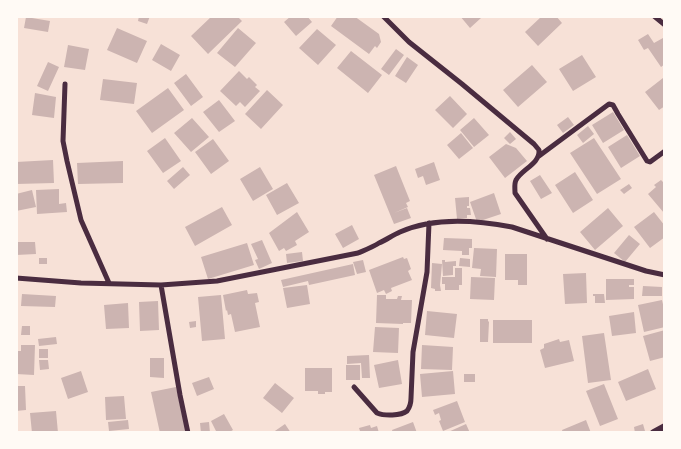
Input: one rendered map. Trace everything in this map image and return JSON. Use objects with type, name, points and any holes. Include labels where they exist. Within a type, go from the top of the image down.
[{"type":"street","points":[[383,16],[409,42],[534,144],[539,150],[539,156]]},
{"type":"street","points":[[654,16],[665,25]]},
{"type":"street","points":[[65,84],[63,141],[67,161],[82,220],[109,284]]},
{"type":"street","points":[[547,239],[515,193],[517,178],[539,156],[609,104],[613,105],[647,161],[650,162],[665,151]]},
{"type":"street","points":[[16,278],[109,284],[161,285],[217,281],[358,253],[400,232],[421,224],[445,221],[492,223],[512,227],[646,271],[665,275]]},
{"type":"street","points":[[354,387],[381,415],[404,413],[410,405],[412,398],[412,352],[427,272],[429,223]]},
{"type":"street","points":[[161,285],[188,433]]},
{"type":"street","points":[[654,433],[665,427]]},
{"type":"building","points":[[139,16],[150,16],[147,24],[138,21]]},
{"type":"building","points":[[212,16],[237,16],[242,21],[208,54],[191,36]]},
{"type":"building","points":[[291,16],[307,16],[312,22],[296,36],[284,22]]},
{"type":"building","points":[[338,16],[354,16],[379,34],[381,42],[377,48],[375,46],[369,54],[331,26]]},
{"type":"building","points":[[460,16],[479,16],[481,18],[470,28]]},
{"type":"building","points":[[542,16],[556,16],[562,23],[538,46],[525,32]]},
{"type":"building","points":[[26,17],[50,21],[48,32],[24,28]]},
{"type":"building","points":[[117,28],[147,41],[137,63],[107,50]]},
{"type":"building","points":[[238,28],[256,43],[235,67],[217,53]]},
{"type":"building","points":[[317,29],[336,45],[318,65],[299,48]]},
{"type":"building","points":[[648,34],[654,43],[663,38],[665,40],[665,64],[661,67],[648,48],[644,50],[638,40]]},
{"type":"building","points":[[161,44],[180,55],[171,71],[152,60]]},
{"type":"building","points":[[68,45],[89,49],[85,70],[64,67]]},
{"type":"building","points":[[396,49],[404,55],[389,75],[381,69]]},
{"type":"building","points":[[351,51],[382,75],[368,93],[337,68]]},
{"type":"building","points":[[582,55],[596,77],[573,91],[559,69]]},
{"type":"building","points":[[407,57],[418,65],[406,83],[395,76]]},
{"type":"building","points":[[48,62],[59,67],[48,91],[37,86]]},
{"type":"building","points":[[532,65],[547,82],[518,107],[503,90]]},
{"type":"building","points":[[239,71],[247,79],[249,77],[260,91],[245,107],[240,102],[236,106],[220,91]]},
{"type":"building","points":[[186,74],[203,97],[191,106],[174,83]]},
{"type":"building","points":[[663,78],[665,80],[665,106],[659,110],[645,92]]},
{"type":"building","points":[[103,79],[137,83],[134,104],[100,100]]},
{"type":"building","points":[[168,88],[184,110],[152,133],[136,111]]},
{"type":"building","points":[[267,90],[283,105],[261,129],[245,114]]},
{"type":"building","points":[[35,93],[56,97],[54,118],[32,115]]},
{"type":"building","points":[[450,96],[467,114],[453,128],[435,110]]},
{"type":"building","points":[[219,100],[235,121],[219,132],[203,112]]},
{"type":"building","points":[[613,112],[624,130],[603,143],[592,125]]},
{"type":"building","points":[[568,117],[574,125],[563,133],[557,125]]},
{"type":"building","points":[[192,118],[209,137],[191,152],[174,133]]},
{"type":"building","points":[[474,118],[489,135],[474,147],[460,130]]},
{"type":"building","points":[[588,126],[594,134],[583,143],[577,135]]},
{"type":"building","points":[[510,132],[516,139],[510,144],[504,138]]},
{"type":"building","points":[[461,133],[473,148],[459,159],[447,145]]},
{"type":"building","points":[[627,135],[640,156],[621,168],[608,147]]},
{"type":"building","points":[[165,138],[181,161],[163,173],[147,151]]},
{"type":"building","points":[[594,138],[621,179],[597,194],[570,153]]},
{"type":"building","points":[[213,139],[229,161],[211,174],[195,152]]},
{"type":"building","points":[[506,144],[516,148],[527,161],[505,178],[489,157]]},
{"type":"building","points":[[53,160],[54,183],[16,184],[16,162]]},
{"type":"building","points":[[123,161],[123,183],[78,184],[77,163]]},
{"type":"building","points":[[434,162],[440,180],[426,185],[423,176],[418,178],[415,169]]},
{"type":"building","points":[[396,166],[410,201],[406,203],[408,207],[394,213],[407,208],[411,218],[394,224],[374,175]]},
{"type":"building","points":[[183,167],[190,175],[174,189],[167,181]]},
{"type":"building","points":[[260,167],[273,189],[253,201],[240,179]]},
{"type":"building","points":[[575,172],[593,200],[573,213],[555,185]]},
{"type":"building","points":[[540,175],[552,193],[541,199],[530,181]]},
{"type":"building","points":[[661,180],[665,183],[664,213],[648,194],[656,187],[654,185]]},
{"type":"building","points":[[287,183],[299,203],[277,215],[266,195]]},
{"type":"building","points":[[629,184],[632,188],[624,194],[620,190]]},
{"type":"building","points":[[59,189],[59,204],[66,203],[67,212],[37,214],[36,190]]},
{"type":"building","points":[[32,190],[36,207],[16,211],[16,194]]},
{"type":"building","points":[[494,193],[501,214],[477,222],[470,202]]},
{"type":"building","points":[[469,197],[469,206],[467,208],[470,208],[471,215],[467,215],[467,218],[457,219],[455,198]]},
{"type":"building","points":[[222,207],[232,225],[195,246],[185,227]]},
{"type":"building","points":[[608,208],[623,226],[595,250],[580,232]]},
{"type":"building","points":[[297,212],[309,232],[295,241],[297,245],[286,251],[284,248],[279,251],[269,233]]},
{"type":"building","points":[[654,212],[665,226],[665,237],[650,248],[634,227]]},
{"type":"building","points":[[352,225],[359,239],[343,248],[335,234]]},
{"type":"building","points":[[629,235],[640,244],[625,262],[614,253]]},
{"type":"building","points":[[444,238],[472,239],[472,248],[469,248],[469,255],[462,255],[462,251],[443,250]]},
{"type":"building","points":[[262,240],[272,263],[259,269],[255,260],[258,259],[251,244]]},
{"type":"building","points":[[16,242],[35,242],[36,254],[16,255]]},
{"type":"building","points":[[247,243],[254,265],[208,279],[201,257]]},
{"type":"building","points":[[474,248],[497,249],[496,277],[480,276],[481,269],[472,268]]},
{"type":"building","points":[[302,252],[303,261],[287,263],[286,254]]},
{"type":"building","points":[[505,254],[527,254],[527,285],[518,285],[518,280],[505,280]]},
{"type":"building","points":[[403,257],[404,259],[407,258],[411,269],[408,271],[412,280],[391,288],[392,291],[386,294],[384,290],[377,293],[369,270]]},
{"type":"building","points":[[39,258],[47,258],[47,264],[39,264]]},
{"type":"building","points":[[460,258],[470,259],[470,267],[459,266]]},
{"type":"building","points":[[363,260],[366,272],[357,274],[353,262]]},
{"type":"building","points":[[442,260],[445,260],[445,262],[456,261],[456,266],[453,266],[453,275],[443,276]]},
{"type":"building","points":[[432,263],[442,264],[441,291],[435,291],[435,289],[431,288]]},
{"type":"building","points":[[353,264],[355,275],[309,285],[308,281],[283,287],[281,280]]},
{"type":"building","points":[[455,268],[462,268],[462,285],[459,285],[459,290],[445,290],[445,284],[442,284],[442,277],[455,277]]},
{"type":"building","points":[[586,273],[587,303],[565,304],[563,274]]},
{"type":"building","points":[[471,277],[495,278],[494,300],[470,299]]},
{"type":"building","points":[[606,279],[634,279],[634,285],[629,285],[629,287],[634,287],[634,299],[606,300]]},
{"type":"building","points":[[307,285],[310,304],[287,308],[283,288]]},
{"type":"building","points":[[643,286],[662,287],[662,296],[642,296]]},
{"type":"building","points":[[247,290],[248,294],[257,293],[259,302],[255,303],[260,327],[235,332],[231,314],[228,315],[226,311],[223,295]]},
{"type":"building","points":[[22,294],[56,296],[55,307],[21,306]]},
{"type":"building","points":[[593,294],[604,294],[605,303],[595,303],[595,296]]},
{"type":"building","points":[[221,295],[225,339],[202,341],[198,297]]},
{"type":"building","points":[[377,295],[386,295],[386,299],[397,299],[398,296],[402,296],[401,300],[412,300],[411,323],[376,323]]},
{"type":"building","points":[[662,300],[665,313],[665,327],[644,332],[638,305]]},
{"type":"building","points":[[158,301],[159,330],[140,331],[139,302]]},
{"type":"building","points":[[128,303],[129,328],[106,329],[104,305]]},
{"type":"building","points":[[427,311],[457,314],[454,338],[425,335]]},
{"type":"building","points":[[634,312],[636,333],[612,336],[609,316]]},
{"type":"building","points":[[480,319],[488,319],[488,342],[480,342]]},
{"type":"building","points":[[493,320],[532,320],[532,343],[493,343]]},
{"type":"building","points":[[196,321],[196,327],[190,328],[189,322]]},
{"type":"building","points":[[22,326],[30,326],[30,335],[21,335]]},
{"type":"building","points":[[375,327],[399,328],[398,353],[373,352]]},
{"type":"building","points":[[665,330],[665,357],[650,361],[643,336]]},
{"type":"building","points":[[604,333],[611,380],[588,383],[582,336]]},
{"type":"building","points":[[56,337],[57,344],[39,346],[38,339]]},
{"type":"building","points":[[559,339],[560,342],[569,340],[574,361],[545,368],[540,350],[544,348],[544,344]]},
{"type":"building","points":[[21,345],[35,345],[34,375],[16,374],[16,351],[21,351]]},
{"type":"building","points":[[422,345],[453,347],[452,370],[421,369]]},
{"type":"building","points":[[39,349],[48,349],[48,358],[39,358]]},
{"type":"building","points":[[369,355],[370,378],[362,378],[361,363],[347,364],[347,356]]},
{"type":"building","points":[[150,358],[164,358],[164,378],[150,377]]},
{"type":"building","points":[[39,360],[48,360],[49,369],[40,370]]},
{"type":"building","points":[[398,360],[402,384],[379,388],[374,365]]},
{"type":"building","points":[[346,365],[360,365],[360,380],[346,380]]},
{"type":"building","points":[[305,368],[332,368],[332,392],[318,394],[318,391],[305,391]]},
{"type":"building","points":[[648,369],[656,389],[626,401],[618,382]]},
{"type":"building","points":[[81,371],[88,392],[68,399],[61,378]]},
{"type":"building","points":[[453,371],[455,394],[422,397],[420,374]]},
{"type":"building","points":[[464,374],[475,374],[475,382],[464,382]]},
{"type":"building","points":[[209,377],[214,389],[197,396],[192,383]]},
{"type":"building","points":[[275,383],[294,398],[282,413],[263,398]]},
{"type":"building","points":[[604,384],[618,419],[600,426],[586,391]]},
{"type":"building","points":[[16,386],[25,386],[26,410],[16,411]]},
{"type":"building","points":[[176,387],[186,432],[160,433],[151,392]]},
{"type":"building","points":[[124,396],[126,419],[106,420],[105,397]]},
{"type":"building","points":[[457,401],[465,422],[443,431],[439,421],[441,420],[439,413],[435,415],[433,410]]},
{"type":"building","points":[[56,411],[58,433],[32,433],[30,413]]},
{"type":"building","points":[[224,414],[233,430],[228,433],[217,433],[211,421]]},
{"type":"building","points":[[128,420],[129,429],[109,431],[108,422]]},
{"type":"building","points":[[586,420],[591,433],[563,433],[562,430]]},
{"type":"building","points":[[209,422],[210,433],[201,433],[200,423]]},
{"type":"building","points":[[413,422],[417,433],[393,433],[392,430]]},
{"type":"building","points":[[285,424],[291,433],[272,433]]},
{"type":"building","points":[[466,424],[470,433],[446,433]]},
{"type":"building","points":[[643,424],[645,431],[635,433],[634,427]]},
{"type":"building","points":[[370,425],[371,428],[377,426],[379,433],[355,433],[360,431],[359,428]]}]
